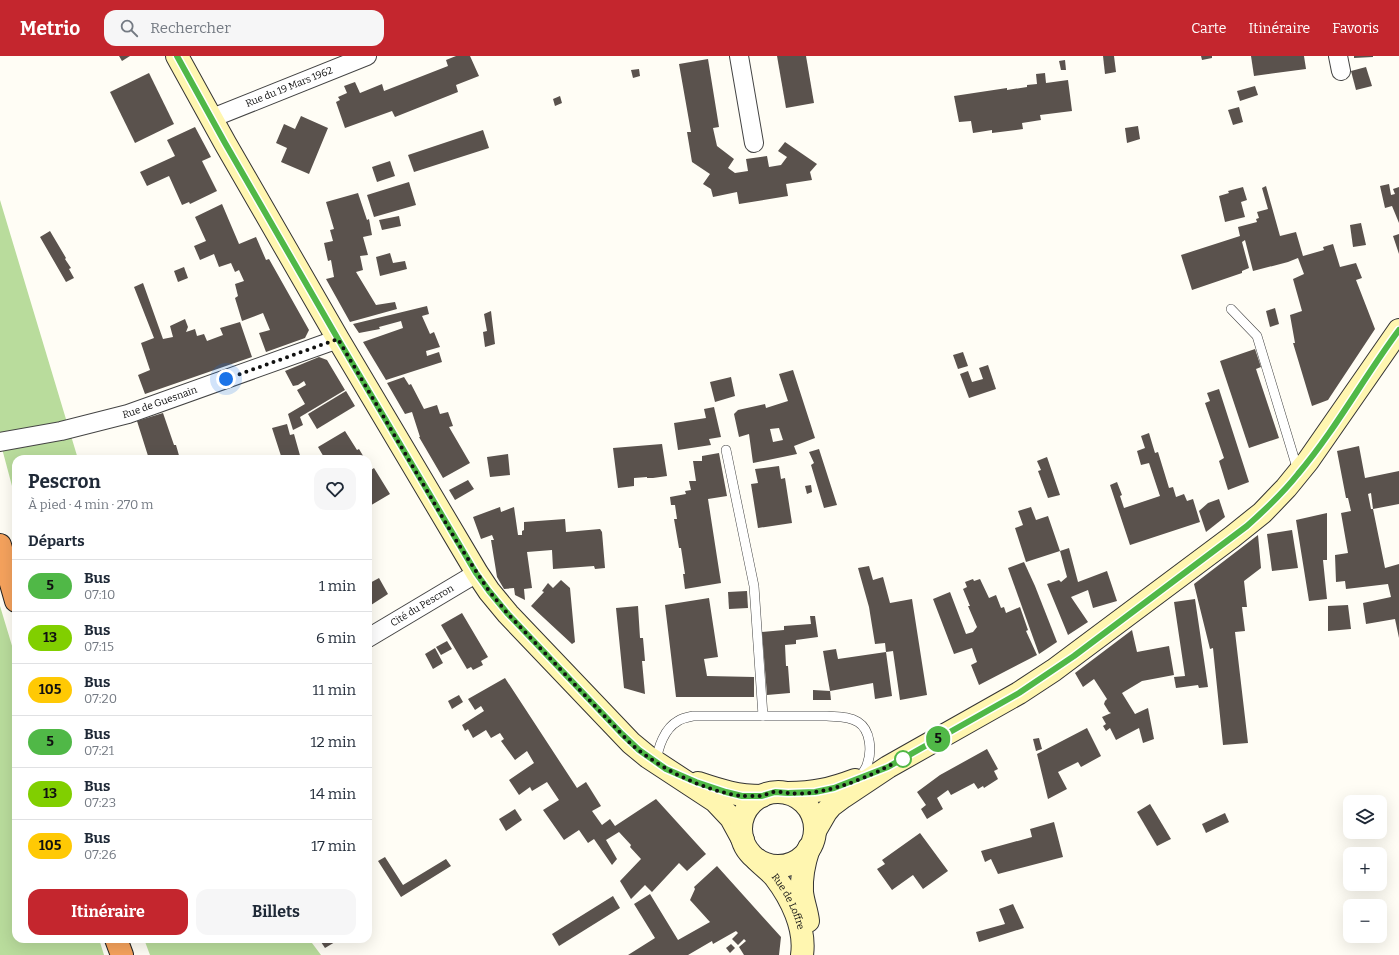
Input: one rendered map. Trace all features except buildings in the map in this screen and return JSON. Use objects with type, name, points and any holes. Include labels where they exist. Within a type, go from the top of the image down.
[{"type":"highway","points":[[0,545],[12,587]]},
{"type":"street","points":[[177,56],[338,339],[476,573],[489,591],[508,614],[622,734],[639,750],[720,806],[731,818],[746,846],[755,858],[767,864],[788,865],[800,858],[812,840],[820,819],[831,806],[888,767],[1019,693],[1054,670],[1247,526],[1275,500],[1299,474],[1399,330]]},
{"type":"street","name":"Rue du 19 Mars 1962","points":[[212,118],[367,56]]},
{"type":"street","points":[[739,56],[754,143]]},
{"type":"street","name":"Rue de Guesnain","points":[[0,442],[61,431],[128,414],[338,339]]},
{"type":"street","name":"Cité du Pescron","points":[[372,636],[476,573]]},
{"type":"street","points":[[662,766],[696,782],[742,796],[762,796],[775,792],[815,792],[834,788],[888,767]]},
{"type":"street","points":[[788,793],[799,799],[808,807],[814,819],[812,840]]},
{"type":"street","points":[[743,840],[741,825],[743,818],[750,805],[762,796]]},
{"type":"street","name":"Rue de Loffre","points":[[803,955],[809,935],[807,914],[802,892],[802,878],[803,866],[812,840]]},
{"type":"street","name":"Rue de Loffre","points":[[755,858],[774,877],[793,907],[802,937],[803,955]]},
{"type":"lane","points":[[1231,309],[1257,336],[1299,474]]},
{"type":"lane","points":[[726,450],[754,586],[763,716]]},
{"type":"lane","points":[[662,766],[657,756],[664,737],[672,725],[679,719],[693,716],[826,716],[847,718],[858,722],[864,729],[870,754],[866,767],[858,779]]},
{"type":"green space","points":[[0,200],[77,455],[12,455],[12,486],[0,441]]},
{"type":"green space","points":[[0,606],[12,646],[12,943],[100,943],[104,955],[0,955]]},
{"type":"green space","points":[[146,943],[312,943],[321,955],[150,955]]},
{"type":"bus line","name":"5","points":[[177,56],[225,143],[338,339],[457,542],[489,591],[508,614],[631,744],[666,769],[712,788],[742,796],[762,796],[775,792],[815,792],[834,788],[888,767],[1019,693],[1074,656],[1247,526],[1275,500],[1299,474],[1319,447],[1399,330]]},
{"type":"route","points":[[226,379],[338,339],[457,542],[489,591],[508,614],[631,744],[666,769],[696,782],[726,792],[742,796],[762,796],[775,792],[803,793],[834,788],[888,767],[905,757],[903,759]]}]
